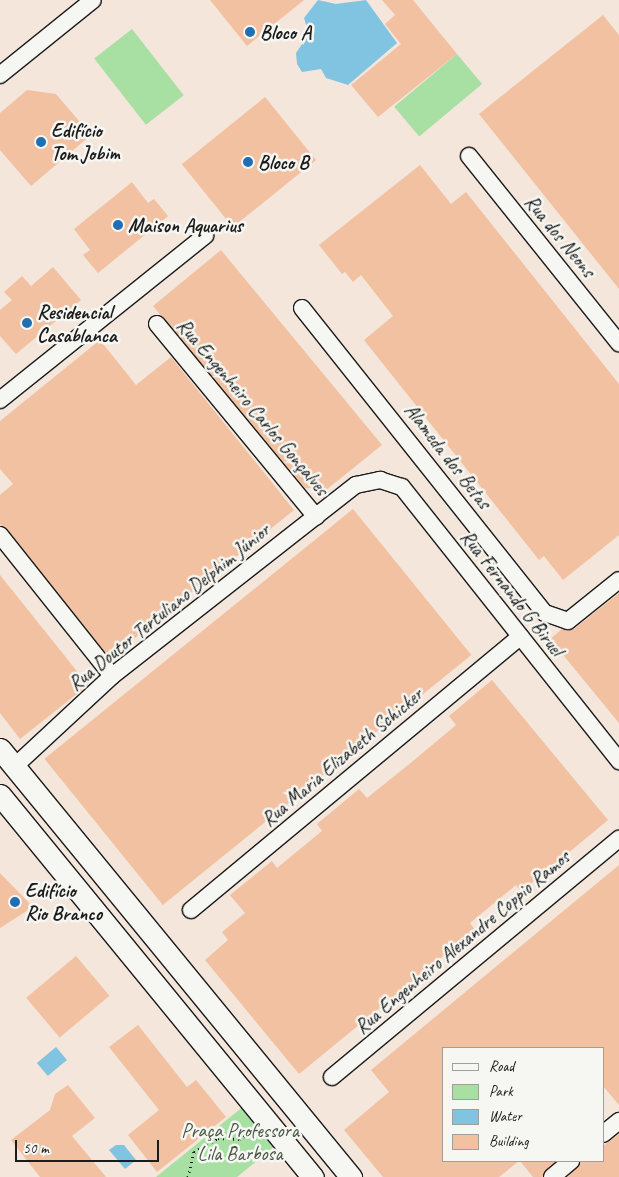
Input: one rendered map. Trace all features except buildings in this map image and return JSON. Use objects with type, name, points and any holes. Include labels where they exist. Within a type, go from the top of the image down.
[{"type":"street","points":[[0,75],[93,0]]},
{"type":"street","name":"Rua dos Neons","points":[[469,156],[619,343]]},
{"type":"street","points":[[0,400],[205,236]]},
{"type":"street","name":"Alameda dos Betas","points":[[302,308],[545,613],[568,621],[619,580]]},
{"type":"street","name":"Rua Engenheiro Carlos Gonçalves","points":[[157,324],[316,516]]},
{"type":"street","name":"Rua Fernando G Biruel","points":[[356,485],[380,480],[402,488],[619,761]]},
{"type":"street","name":"Rua Doutor Tertuliano Delphim Júnior","points":[[14,767],[112,676],[356,485]]},
{"type":"street","points":[[0,535],[112,676]]},
{"type":"street","name":"Rua Maria Elizabeth Schicker","points":[[191,910],[520,637]]},
{"type":"street","points":[[0,749],[78,841],[351,1177]]},
{"type":"street","points":[[0,796],[313,1177]]},
{"type":"street","name":"Rua Engenheiro Alexandre Coppio Ramos","points":[[332,1077],[619,839]]},
{"type":"street","points":[[53,859],[72,861],[78,841]]},
{"type":"street","points":[[82,897],[82,889],[91,880],[107,879]]},
{"type":"street","points":[[604,1133],[619,1121]]},
{"type":"street","points":[[552,1177],[570,1162]]},
{"type":"path","points":[[188,1177],[194,1152],[218,1138],[239,1139],[269,1123]]},
{"type":"green space","points":[[132,29],[184,95],[146,125],[94,59]]},
{"type":"green space","points":[[457,54],[482,84],[419,137],[394,107]]},
{"type":"green space","name":"Praça Professora Lila Barbosa","points":[[250,1101],[282,1140],[237,1177],[156,1177]]},
{"type":"water","points":[[318,0],[336,4],[366,0],[397,43],[348,85],[326,78],[321,69],[302,72],[297,64],[296,53],[309,34],[304,18]]},
{"type":"water","points":[[56,1047],[67,1060],[48,1076],[37,1063]]},
{"type":"water","points":[[116,1145],[124,1145],[136,1160],[125,1169],[109,1150]]},
{"type":"place","name":"Bloco A","points":[[250,32]]},
{"type":"place","name":"Edifício Tom Jobim","points":[[41,142]]},
{"type":"place","name":"Bloco B","points":[[248,162]]},
{"type":"place","name":"Maison Aquarius","points":[[118,225]]},
{"type":"place","name":"Residencial Casablanca","points":[[27,323]]},
{"type":"place","name":"Edifício Rio Branco","points":[[15,902]]}]
